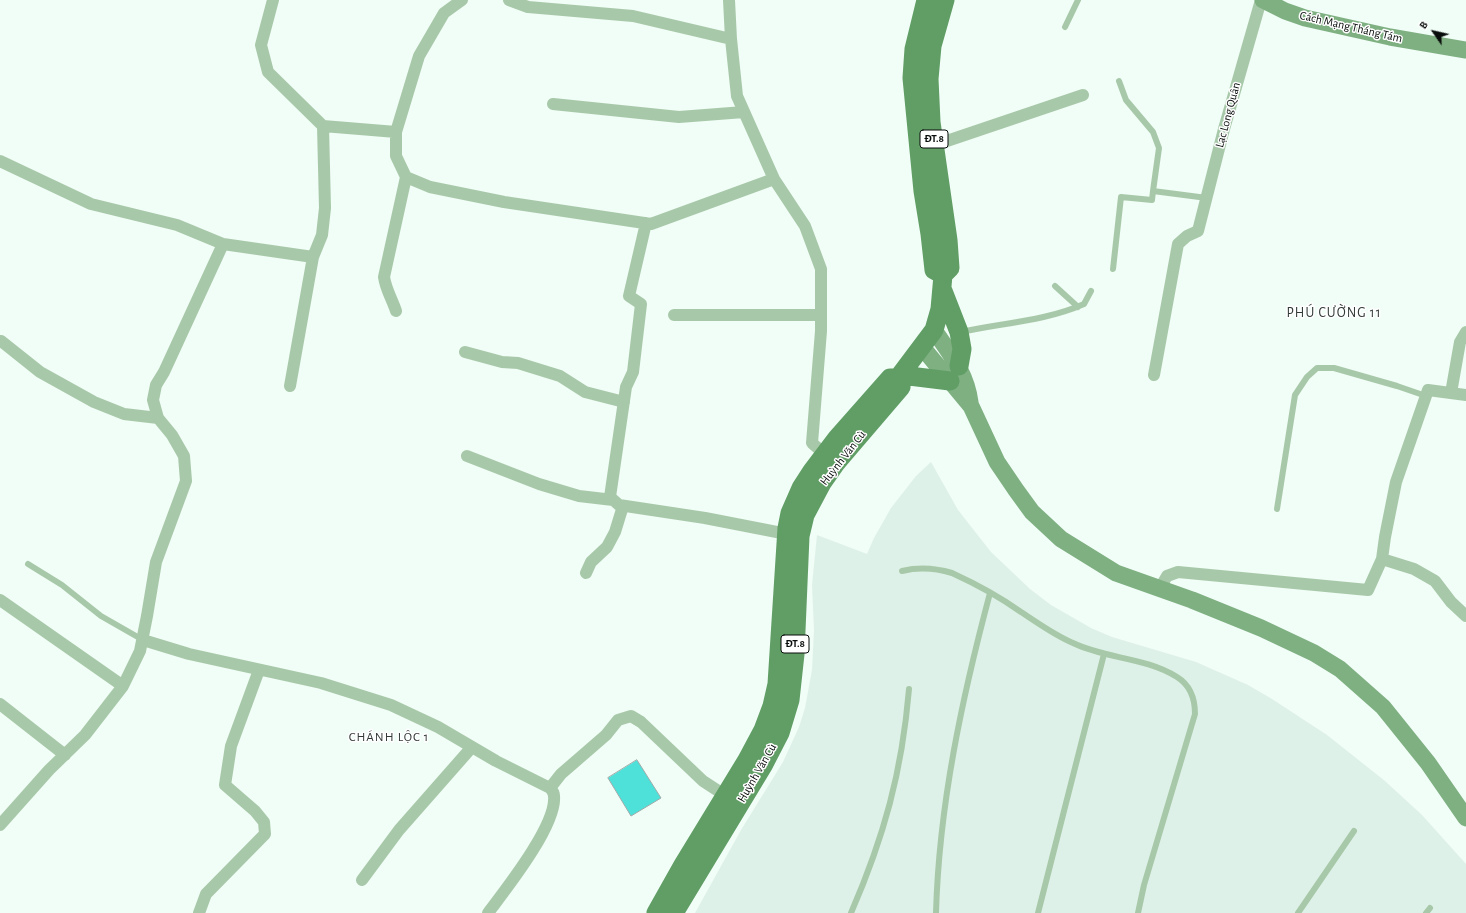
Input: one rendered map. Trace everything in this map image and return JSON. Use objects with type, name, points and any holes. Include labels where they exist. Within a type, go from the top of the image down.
[{"type":"main road","points":[[656,913],[726,796],[763,730],[772,706],[777,684],[787,534],[790,513],[795,500],[812,471],[830,459],[890,378],[955,374],[962,349],[960,332],[942,282],[934,270],[923,191],[922,111],[912,78],[918,32],[926,0]]},
{"type":"main road","name":"ĐT.8","points":[[900,377],[934,330],[940,310],[942,282],[950,268],[948,240],[935,145],[922,111],[929,79],[932,46],[946,0]]},
{"type":"main road","name":"Huỳnh Văn Cù","points":[[674,913],[764,764],[780,732],[790,700],[795,654],[800,536],[812,500],[830,459]]},
{"type":"street","points":[[273,0],[261,45],[268,72],[323,126],[396,132]]},
{"type":"street","points":[[396,311],[393,300],[386,287],[384,277],[406,177],[396,156],[396,132],[419,56],[444,13],[462,0]]},
{"type":"street","points":[[509,0],[528,7],[633,16],[731,39]]},
{"type":"street","points":[[729,0],[731,39],[737,96],[774,179],[805,226],[821,269],[821,331],[812,443],[830,459]]},
{"type":"street","name":"Cách Mạng Tháng Tám","points":[[1262,0],[1285,11],[1305,18],[1390,37],[1466,50]]},
{"type":"street","name":"Lạc Long Quân","points":[[1154,375],[1178,244],[1187,236],[1198,231],[1224,129],[1262,0]]},
{"type":"street","points":[[935,145],[1083,95]]},
{"type":"street","points":[[553,104],[679,117],[744,112]]},
{"type":"street","points":[[290,386],[313,256],[322,235],[325,208],[323,126]]},
{"type":"street","points":[[0,161],[91,204],[177,225],[223,244],[313,256]]},
{"type":"street","points":[[406,177],[430,187],[504,202],[651,224],[774,179]]},
{"type":"street","points":[[586,573],[591,562],[607,548],[620,518],[618,503],[610,497],[626,387],[633,372],[641,304],[629,296],[646,223]]},
{"type":"street","points":[[0,824],[49,770],[86,735],[124,686],[140,651],[156,562],[186,481],[184,456],[172,435],[158,418],[153,400],[156,385],[164,372],[223,244]]},
{"type":"street","points":[[674,315],[821,315]]},
{"type":"street","points":[[934,330],[997,462],[1024,501],[1061,539],[1116,573],[1192,600],[1261,628],[1314,653],[1340,669],[1383,707],[1428,763],[1466,818]]},
{"type":"street","points":[[1451,393],[1460,342],[1466,332]]},
{"type":"street","points":[[0,340],[40,372],[94,402],[124,414],[158,418]]},
{"type":"street","points":[[922,347],[955,374]]},
{"type":"street","points":[[465,352],[502,362],[518,363],[560,376],[585,392],[624,402]]},
{"type":"street","points":[[1160,588],[1167,576],[1178,572],[1368,590],[1382,559],[1396,482],[1427,393],[1451,393],[1466,395]]},
{"type":"street","points":[[467,456],[539,484],[579,496],[787,534]]},
{"type":"street","points":[[1382,559],[1414,569],[1435,581],[1451,602],[1466,616]]},
{"type":"street","points":[[0,600],[124,686]]},
{"type":"street","points":[[143,640],[189,654],[321,683],[391,705],[438,727],[496,761],[550,788],[554,794],[554,803],[551,815],[541,838],[488,913]]},
{"type":"street","points":[[199,913],[206,894],[265,834],[264,822],[255,811],[225,785],[231,746],[260,670]]},
{"type":"street","points":[[0,704],[65,755]]},
{"type":"street","points":[[550,788],[562,774],[606,735],[618,720],[631,716],[641,722],[703,781],[726,796]]},
{"type":"street","points":[[362,880],[399,830],[472,747]]},
{"type":"lane","points":[[1065,28],[1078,0]]},
{"type":"lane","points":[[1113,269],[1121,197],[1152,200],[1159,148],[1153,132],[1126,100],[1119,81]]},
{"type":"lane","points":[[1153,191],[1207,198]]},
{"type":"lane","points":[[1055,286],[1078,307]]},
{"type":"lane","points":[[960,332],[1032,319],[1078,307],[1084,304],[1091,291]]},
{"type":"lane","points":[[1277,509],[1295,395],[1307,377],[1317,368],[1334,368],[1427,393]]},
{"type":"lane","points":[[28,564],[62,585],[101,616],[143,640]]},
{"type":"lane","points":[[902,571],[922,568],[942,570],[961,577],[1020,611],[1058,636],[1075,644],[1104,654],[1138,661],[1162,670],[1177,677],[1191,692],[1195,706],[1195,714],[1144,885],[1138,913]]},
{"type":"lane","points":[[936,913],[942,831],[948,787],[965,693],[990,594]]},
{"type":"lane","points":[[1038,913],[1104,654]]},
{"type":"lane","points":[[851,913],[867,877],[888,814],[902,752],[909,689]]},
{"type":"lane","points":[[1298,913],[1354,831]]},
{"type":"shaded area","points":[[931,462],[958,510],[991,552],[1030,589],[1051,605],[1091,628],[1112,637],[1196,662],[1248,685],[1327,735],[1385,781],[1422,815],[1466,864],[1466,913],[695,913],[741,830],[783,762],[799,727],[805,708],[812,670],[814,630],[812,585],[817,535],[867,554],[891,508],[916,476]]},
{"type":"building","points":[[637,760],[661,798],[631,816],[608,778]]},
{"type":"district","name":"PHÚ CƯỜNG 11","points":[[1334,313]]},
{"type":"district","name":"CHÁNH LỘC 1","points":[[389,737]]}]
